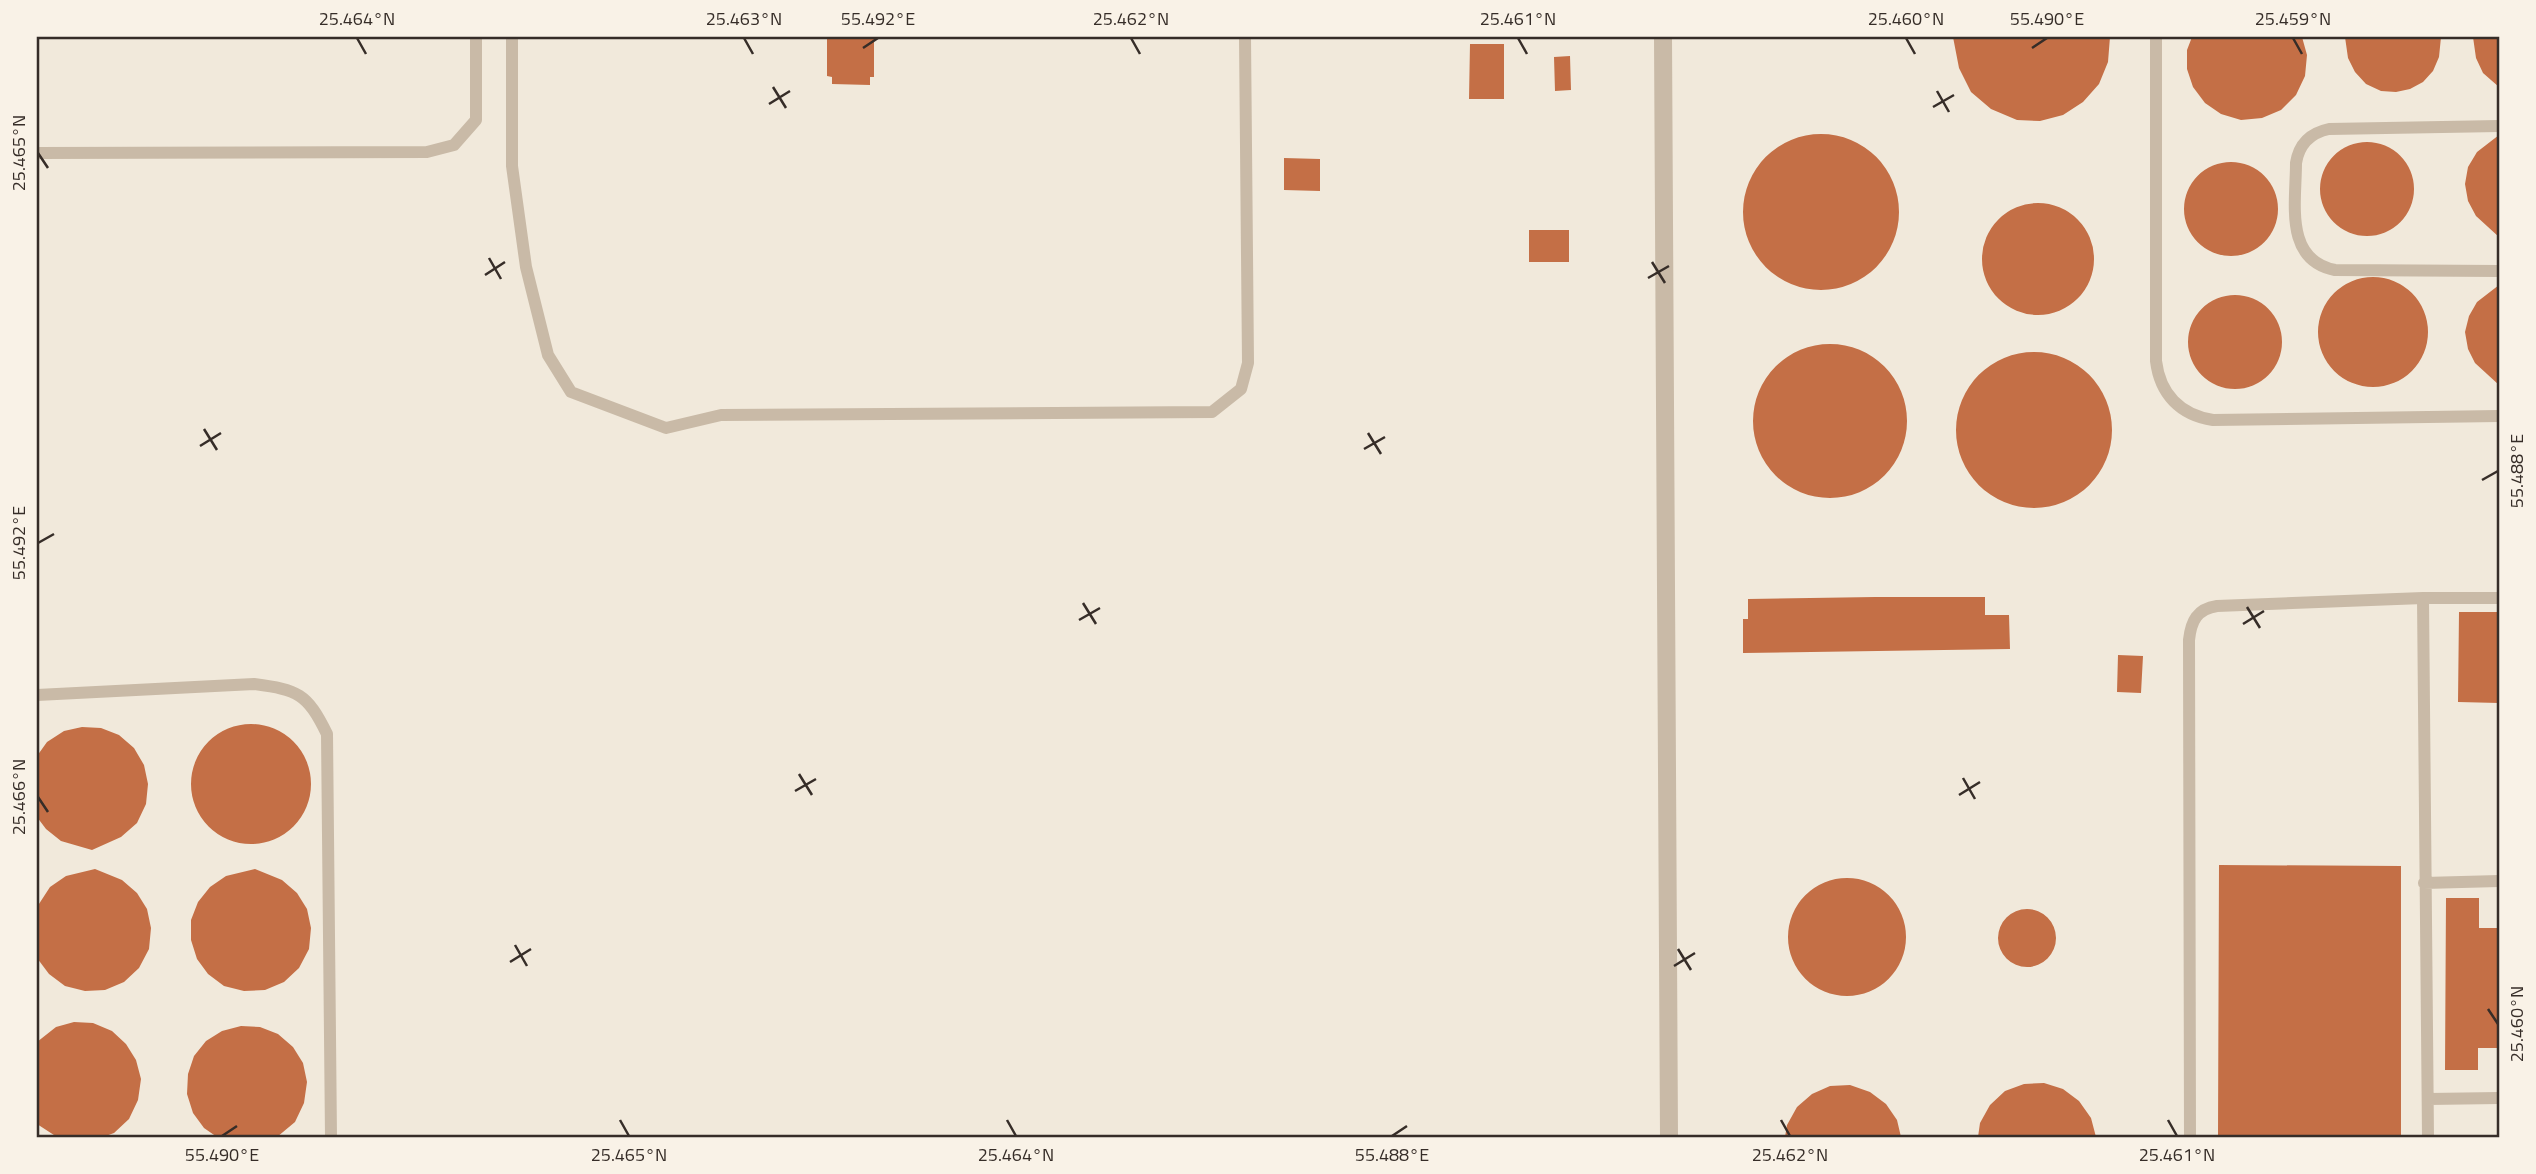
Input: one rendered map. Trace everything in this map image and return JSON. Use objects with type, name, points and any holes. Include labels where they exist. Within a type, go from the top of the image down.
[{"type":"street","points":[[1663,37],[1669,1137]]},
{"type":"lane","points":[[37,153],[427,152],[454,145],[476,120],[476,37]]},
{"type":"lane","points":[[512,37],[512,166],[526,267],[548,355],[571,392],[666,428],[721,415],[1212,412],[1241,389],[1248,363],[1245,37]]},
{"type":"lane","points":[[2156,37],[2157,361],[2161,383],[2173,402],[2191,415],[2213,420],[2499,416]]},
{"type":"lane","points":[[2499,126],[2329,129],[2320,131],[2306,141],[2297,155],[2296,163],[2298,240],[2302,250],[2316,264],[2335,271],[2499,271]]},
{"type":"lane","points":[[2423,598],[2428,1137]]},
{"type":"lane","points":[[2190,1137],[2189,640],[2192,623],[2202,611],[2217,606],[2423,598],[2499,598]]},
{"type":"lane","points":[[37,695],[254,684],[286,688],[313,705],[327,734],[331,1137]]},
{"type":"lane","points":[[2424,883],[2499,881]]},
{"type":"lane","points":[[2428,1099],[2499,1098]]},
{"type":"building","points":[[827,37],[874,37],[874,77],[870,77],[870,85],[832,84],[832,77],[827,76]]},
{"type":"building","points":[[1953,37],[2110,37],[2108,62],[2099,84],[2083,102],[2063,115],[2040,121],[2017,120],[1991,109],[1971,92],[1959,68]]},
{"type":"building","points":[[2192,37],[2302,37],[2307,55],[2305,76],[2296,95],[2281,110],[2262,118],[2241,120],[2221,114],[2205,103],[2193,87],[2187,69],[2187,50]]},
{"type":"building","points":[[2345,37],[2441,37],[2439,57],[2433,71],[2423,82],[2396,92],[2381,91],[2366,84],[2355,72],[2348,58]]},
{"type":"building","points":[[2473,37],[2499,37],[2499,87],[2483,73],[2476,58]]},
{"type":"building","points":[[1470,44],[1504,44],[1504,99],[1469,99]]},
{"type":"building","points":[[1570,56],[1571,90],[1555,91],[1554,57]]},
{"type":"building","points":[[1821,134],[1851,140],[1876,157],[1893,182],[1899,212],[1893,242],[1876,267],[1851,284],[1821,290],[1791,284],[1766,267],[1749,242],[1743,212],[1749,182],[1766,157],[1791,140]]},
{"type":"building","points":[[2499,135],[2499,237],[2476,216],[2468,201],[2465,184],[2468,167],[2477,152]]},
{"type":"building","points":[[2367,142],[2385,145],[2401,155],[2411,171],[2414,189],[2411,207],[2401,223],[2385,233],[2367,236],[2349,233],[2333,223],[2323,207],[2320,189],[2323,171],[2333,155],[2349,145]]},
{"type":"building","points":[[1284,158],[1320,159],[1320,191],[1284,190]]},
{"type":"building","points":[[2231,162],[2249,165],[2265,175],[2275,191],[2278,209],[2275,227],[2265,243],[2249,253],[2231,256],[2213,253],[2197,243],[2187,227],[2184,209],[2187,191],[2197,175],[2213,165]]},
{"type":"building","points":[[2038,203],[2059,207],[2077,220],[2090,238],[2094,259],[2090,280],[2077,298],[2059,311],[2038,315],[2017,311],[1999,298],[1986,280],[1982,259],[1986,238],[1999,220],[2017,207]]},
{"type":"building","points":[[1529,230],[1569,230],[1569,262],[1529,262]]},
{"type":"building","points":[[2373,277],[2394,281],[2412,293],[2424,311],[2428,332],[2424,353],[2412,371],[2394,383],[2373,387],[2352,383],[2334,371],[2322,353],[2318,332],[2322,311],[2334,293],[2352,281]]},
{"type":"building","points":[[2499,285],[2499,385],[2475,363],[2468,349],[2465,332],[2469,316],[2477,302]]},
{"type":"building","points":[[2235,295],[2253,299],[2268,309],[2278,324],[2282,342],[2278,360],[2268,375],[2253,385],[2235,389],[2217,385],[2202,375],[2192,360],[2188,342],[2192,324],[2202,309],[2217,299]]},
{"type":"building","points":[[1830,344],[1860,349],[1885,366],[1902,391],[1907,421],[1902,451],[1885,476],[1860,493],[1830,498],[1800,493],[1775,476],[1758,451],[1753,421],[1758,391],[1775,366],[1800,349]]},
{"type":"building","points":[[2034,352],[2064,358],[2089,375],[2106,400],[2112,430],[2106,460],[2089,485],[2064,502],[2034,508],[2004,502],[1979,485],[1962,460],[1956,430],[1962,400],[1979,375],[2004,358]]},
{"type":"building","points":[[1985,597],[1985,615],[2009,615],[2010,649],[1743,653],[1743,619],[1748,619],[1748,599]]},
{"type":"building","points":[[2459,612],[2499,612],[2499,703],[2458,702]]},
{"type":"building","points":[[2118,655],[2143,656],[2141,693],[2117,692]]},
{"type":"building","points":[[251,724],[274,729],[293,742],[306,761],[311,784],[306,807],[293,826],[274,839],[251,844],[228,839],[209,826],[196,807],[191,784],[196,761],[209,742],[228,729]]},
{"type":"building","points":[[82,727],[101,728],[119,735],[134,748],[144,765],[148,784],[146,804],[137,823],[121,837],[92,850],[61,841],[46,829],[37,817],[37,756],[47,742],[64,731]]},
{"type":"building","points":[[2219,865],[2401,866],[2401,1137],[2218,1137]]},
{"type":"building","points":[[95,869],[122,880],[137,893],[147,909],[151,928],[149,949],[139,968],[124,982],[105,990],[85,991],[65,986],[49,974],[37,958],[37,907],[50,887],[66,876]]},
{"type":"building","points":[[255,869],[282,880],[297,893],[307,909],[311,928],[309,949],[299,968],[284,982],[265,990],[244,991],[224,986],[208,974],[197,959],[191,940],[191,920],[198,902],[210,887],[226,876]]},
{"type":"building","points":[[1847,878],[1869,883],[1889,895],[1901,915],[1906,937],[1901,959],[1889,979],[1869,991],[1847,996],[1825,991],[1805,979],[1793,959],[1788,937],[1793,915],[1805,895],[1825,883]]},
{"type":"building","points":[[2446,898],[2479,898],[2479,928],[2499,928],[2499,1048],[2478,1048],[2478,1070],[2445,1070]]},
{"type":"building","points":[[2021,909],[2033,909],[2048,917],[2056,932],[2056,944],[2048,959],[2033,967],[2021,967],[2006,959],[1998,944],[1998,932],[2006,917]]},
{"type":"building","points":[[74,1022],[93,1023],[112,1031],[126,1044],[136,1060],[141,1079],[138,1100],[129,1119],[114,1133],[103,1137],[57,1137],[37,1124],[37,1042],[56,1027]]},
{"type":"building","points":[[241,1026],[260,1027],[278,1034],[293,1047],[303,1063],[307,1082],[304,1103],[295,1122],[277,1137],[217,1137],[204,1128],[193,1113],[187,1094],[188,1074],[194,1056],[206,1041],[222,1031]]},
{"type":"building","points":[[2044,1083],[2063,1089],[2079,1101],[2091,1118],[2096,1137],[1978,1137],[1980,1123],[1990,1105],[2005,1091],[2024,1084]]},
{"type":"building","points":[[1850,1085],[1870,1092],[1886,1104],[1897,1120],[1901,1137],[1785,1137],[1787,1125],[1797,1107],[1812,1094],[1830,1086]]}]
